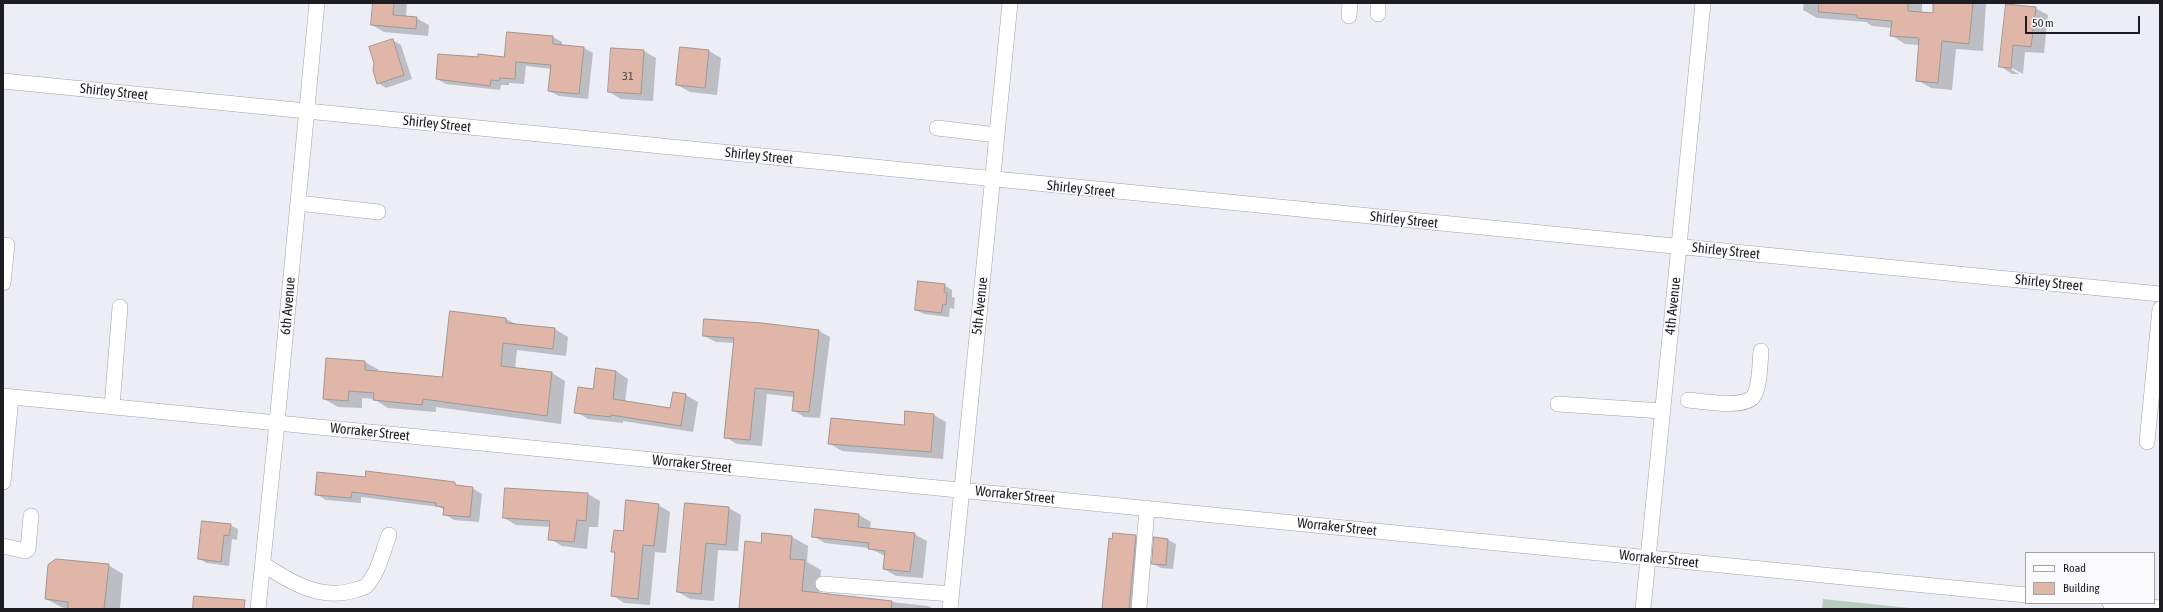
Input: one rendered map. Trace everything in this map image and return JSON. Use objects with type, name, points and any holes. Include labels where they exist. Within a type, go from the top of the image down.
[{"type":"street","name":"6th Avenue","points":[[258,609],[278,423],[317,3]]},
{"type":"street","name":"5th Avenue","points":[[950,609],[1010,3]]},
{"type":"street","name":"4th Avenue","points":[[1643,609],[1703,3]]},
{"type":"street","name":"Shirley Street","points":[[3,81],[992,180],[2160,294]]},
{"type":"street","points":[[937,128],[997,135]]},
{"type":"street","points":[[298,204],[378,212]]},
{"type":"street","points":[[3,282],[7,246]]},
{"type":"street","points":[[112,407],[120,307]]},
{"type":"street","points":[[2147,442],[2160,309]]},
{"type":"street","points":[[1688,400],[1734,404],[1746,402],[1753,397],[1756,389],[1761,350]]},
{"type":"street","points":[[3,482],[7,396]]},
{"type":"street","name":"Worraker Street","points":[[7,396],[2025,595]]},
{"type":"street","points":[[1558,404],[1662,411]]},
{"type":"street","points":[[1139,609],[1147,508]]},
{"type":"street","points":[[3,546],[25,550],[28,549],[31,516]]},
{"type":"street","points":[[263,564],[293,583],[316,592],[345,593],[365,587],[374,573],[389,535]]},
{"type":"street","points":[[823,584],[951,594]]},
{"type":"street","points":[[2120,604],[2160,608]]},
{"type":"green space","points":[[1823,599],[1919,609],[1822,609]]},
{"type":"building","points":[[373,3],[394,3],[393,15],[417,17],[416,29],[371,25]]},
{"type":"building","points":[[1819,3],[1908,3],[1908,11],[1933,13],[1933,3],[1973,3],[1969,44],[1942,41],[1938,83],[1916,81],[1919,38],[1890,36],[1892,21],[1857,18],[1857,15],[1819,12]]},
{"type":"building","points":[[2006,4],[2036,7],[2031,47],[2013,45],[2011,68],[1999,67]]},
{"type":"building","points":[[507,32],[553,36],[553,44],[584,47],[579,94],[548,91],[551,65],[516,62],[515,79],[500,78],[499,81],[491,80],[490,86],[436,79],[438,54],[478,57],[478,54],[504,57]]},
{"type":"building","points":[[393,39],[404,75],[377,84],[373,70],[374,63],[369,47]]},
{"type":"building","points":[[680,47],[709,50],[705,88],[676,85]]},
{"type":"building","points":[[611,48],[644,50],[641,94],[608,92]]},
{"type":"building","points":[[918,281],[945,284],[944,292],[947,293],[946,305],[943,304],[941,313],[915,310]]},
{"type":"building","points":[[450,311],[506,318],[506,323],[555,328],[553,349],[503,343],[501,366],[552,372],[547,416],[423,399],[422,405],[373,400],[374,393],[349,391],[348,401],[323,399],[326,358],[365,361],[365,370],[442,377]]},
{"type":"building","points":[[704,319],[762,323],[819,330],[809,412],[792,411],[794,392],[755,388],[750,440],[724,438],[734,338],[703,336]]},
{"type":"building","points":[[596,368],[616,371],[613,399],[670,408],[673,392],[686,394],[681,426],[611,415],[611,417],[574,413],[578,387],[593,389]]},
{"type":"building","points":[[905,411],[934,414],[931,452],[828,444],[831,418],[904,425]]},
{"type":"building","points":[[366,471],[455,482],[455,485],[473,487],[470,517],[443,515],[444,507],[436,506],[436,503],[352,492],[351,498],[315,495],[317,472],[365,477]]},
{"type":"building","points":[[505,488],[588,493],[586,521],[577,520],[574,542],[548,540],[550,521],[503,518]]},
{"type":"building","points":[[626,500],[659,504],[654,546],[643,545],[638,599],[611,596],[615,552],[611,552],[614,530],[623,531]]},
{"type":"building","points":[[685,503],[729,507],[726,545],[706,543],[701,594],[677,592]]},
{"type":"building","points":[[815,509],[859,514],[858,527],[915,533],[910,572],[883,569],[885,551],[868,549],[869,543],[812,537]]},
{"type":"building","points":[[202,521],[231,524],[229,536],[224,535],[221,562],[198,559]]},
{"type":"building","points":[[762,533],[792,536],[790,559],[805,560],[802,591],[892,601],[891,609],[739,609],[745,541],[761,543]]},
{"type":"building","points":[[1113,533],[1136,535],[1129,609],[1102,609],[1109,538],[1112,539]]},
{"type":"building","points":[[1154,537],[1168,539],[1166,565],[1152,564]]},
{"type":"building","points":[[56,559],[109,564],[104,609],[68,609],[68,602],[45,599],[48,565]]},
{"type":"building","points":[[194,596],[245,600],[244,609],[193,609]]}]
